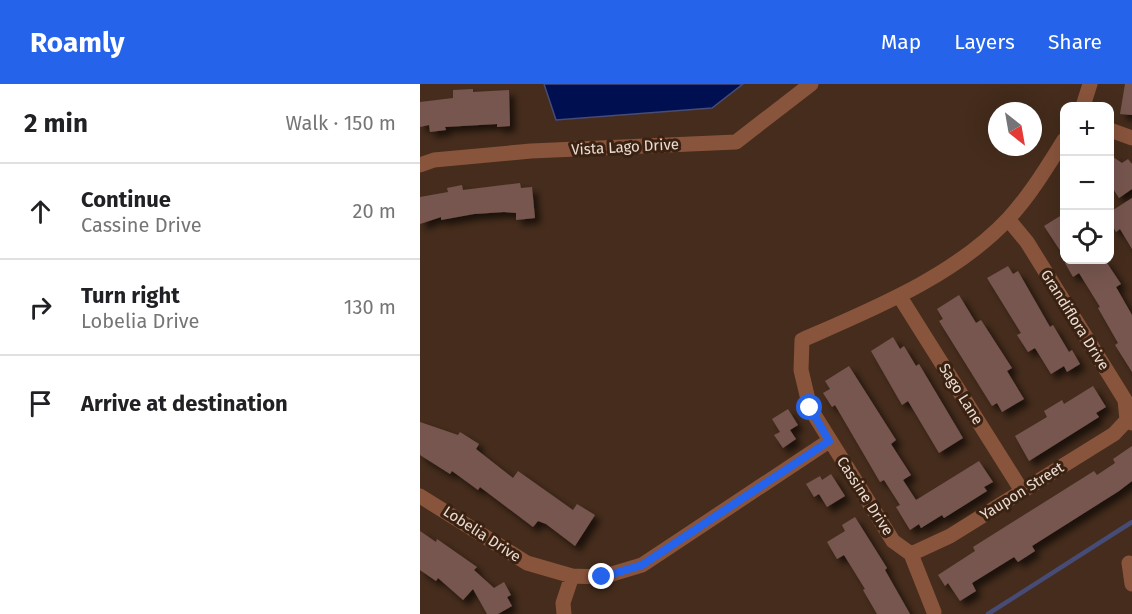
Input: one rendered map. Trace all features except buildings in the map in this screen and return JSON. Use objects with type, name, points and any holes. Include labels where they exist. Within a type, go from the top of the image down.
[{"type":"street","name":"Vista Lago Drive","points":[[420,165],[434,160],[531,152],[736,142],[811,84]]},
{"type":"street","points":[[1084,102],[1090,84]]},
{"type":"street","points":[[1114,131],[1132,138]]},
{"type":"street","points":[[900,297],[956,263],[1008,219],[1041,178],[1060,148]]},
{"type":"street","name":"Grandiflora Drive","points":[[1008,219],[1027,242],[1125,399],[1129,421]]},
{"type":"street","name":"Cassine Drive","points":[[900,297],[802,340],[804,388],[810,408],[829,441],[893,541],[911,554],[934,612]]},
{"type":"street","name":"Sago Lane","points":[[900,297],[1022,491]]},
{"type":"street","name":"Yaupon Street","points":[[911,554],[950,537],[1114,434],[1129,421]]},
{"type":"street","name":"Lobelia Drive","points":[[420,496],[527,562],[572,576],[602,577],[642,565],[829,441]]},
{"type":"street","points":[[1129,563],[1132,584]]},
{"type":"street","points":[[564,614],[563,603],[572,576]]},
{"type":"shaded area","points":[[544,84],[743,84],[712,108],[556,120]]},
{"type":"waterway","points":[[988,614],[1132,522]]},
{"type":"route","points":[[602,577],[642,565],[829,441],[810,408]]}]
